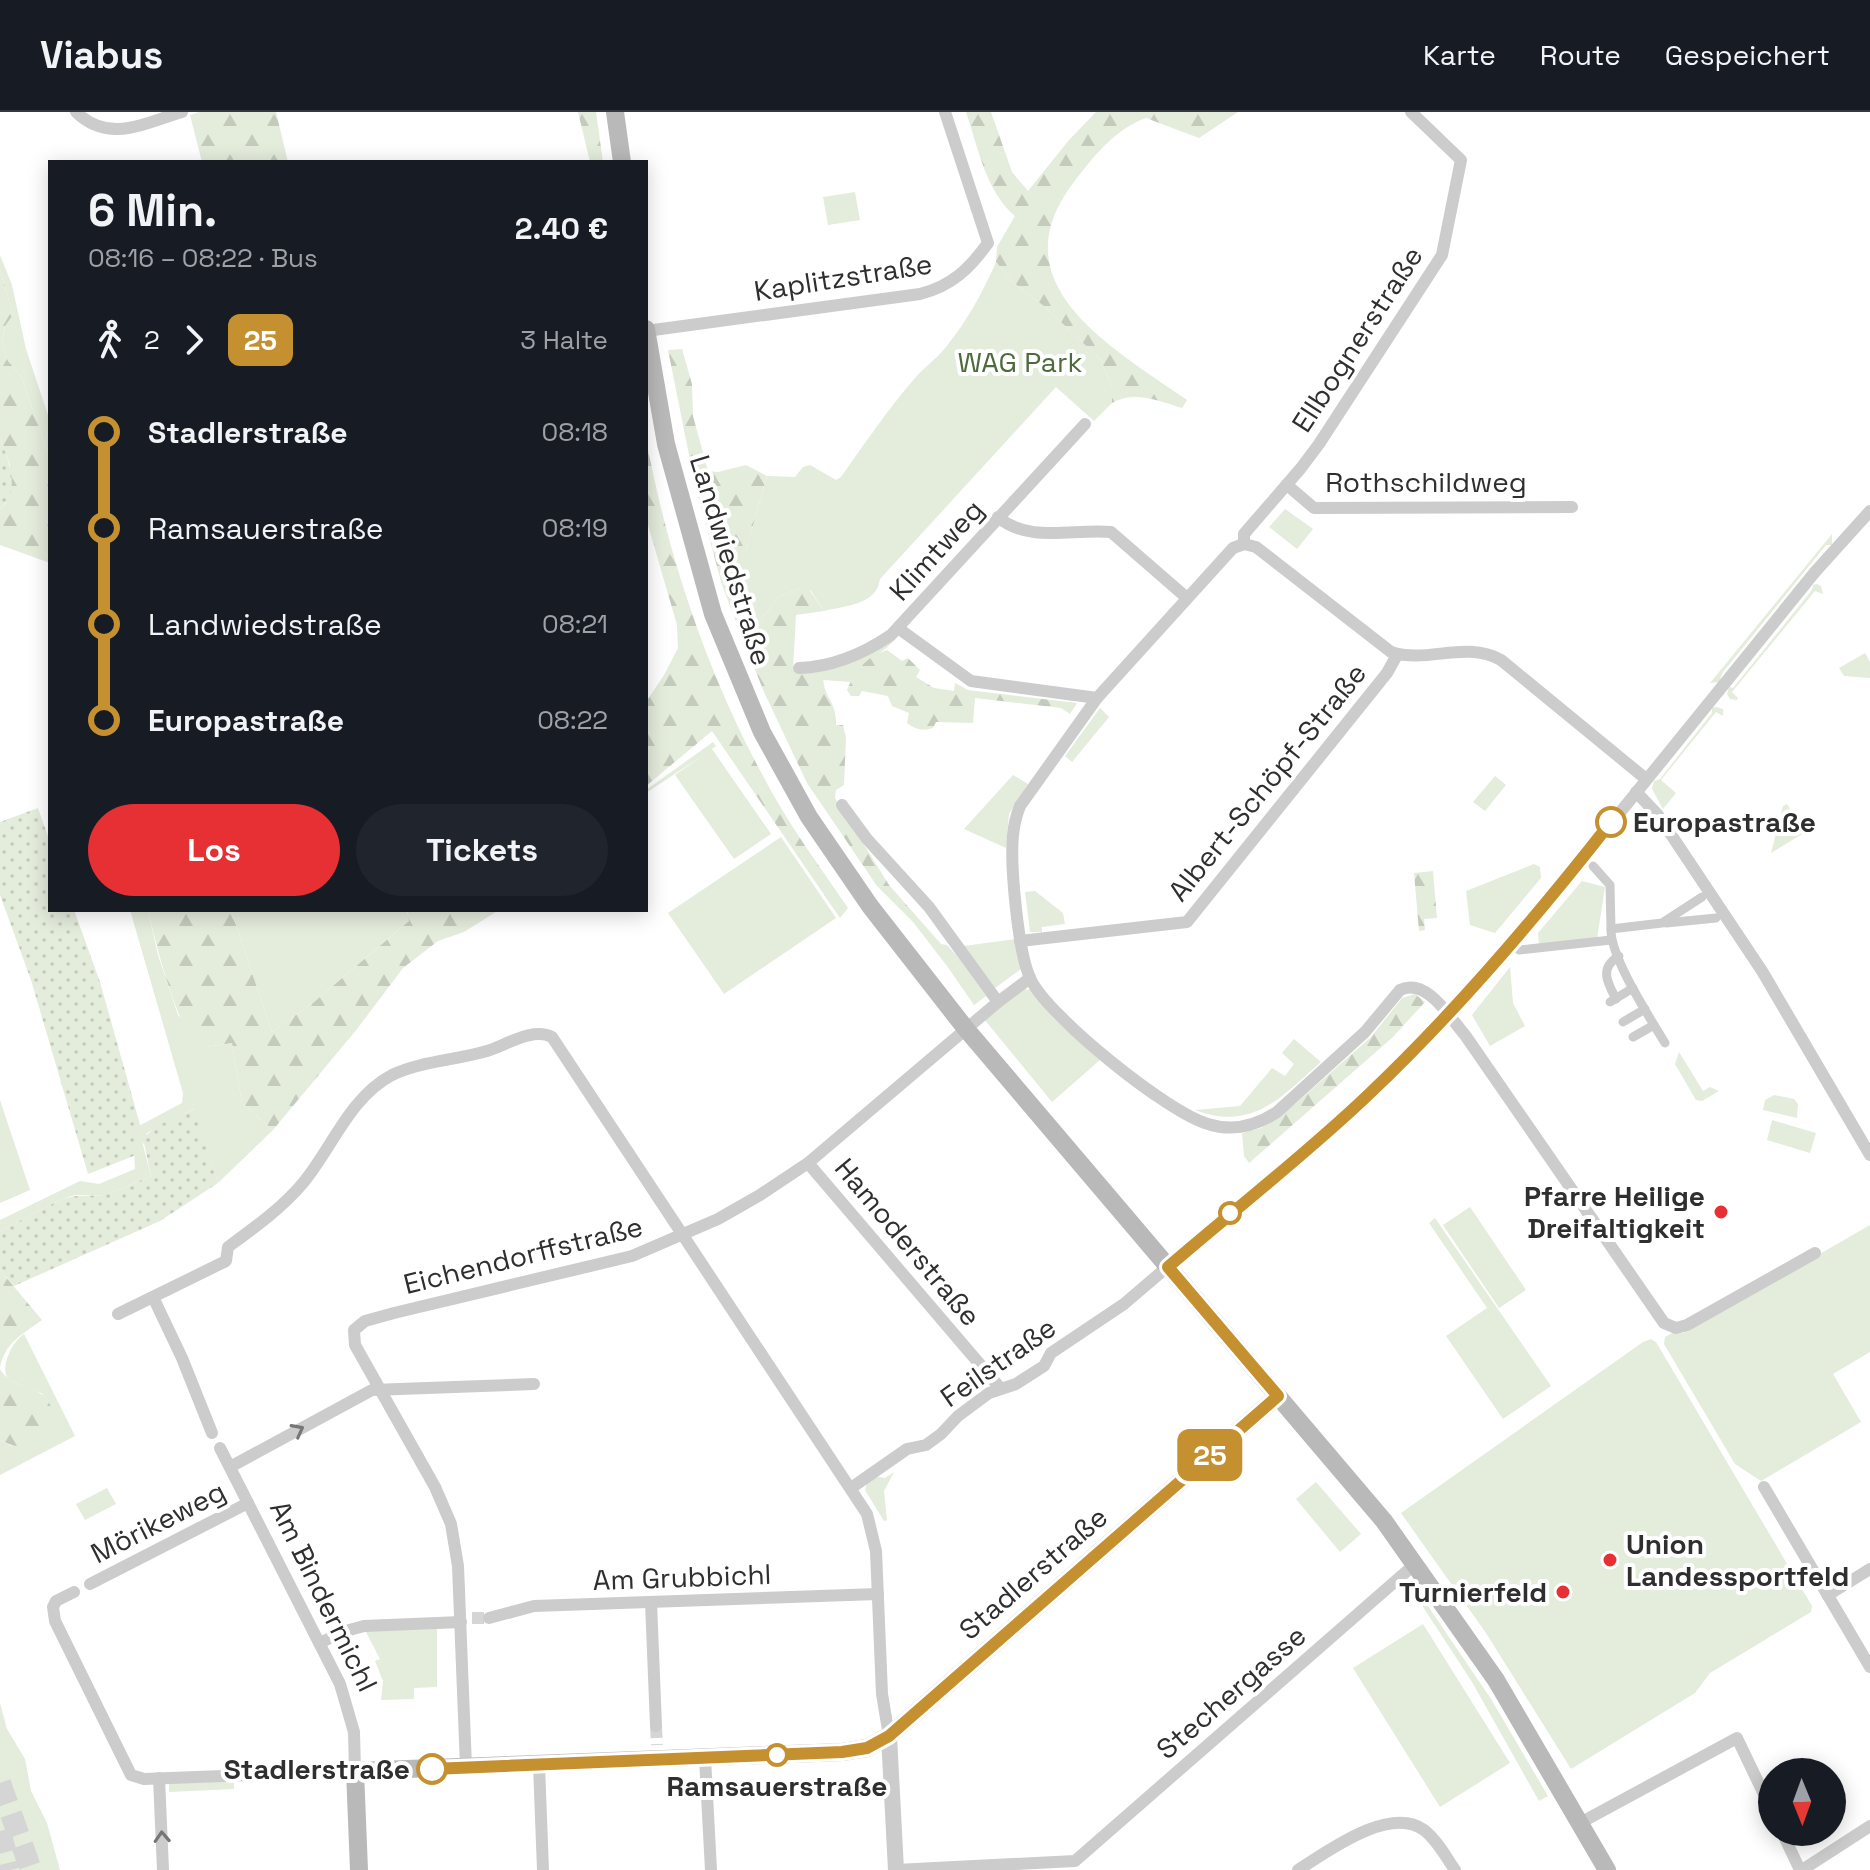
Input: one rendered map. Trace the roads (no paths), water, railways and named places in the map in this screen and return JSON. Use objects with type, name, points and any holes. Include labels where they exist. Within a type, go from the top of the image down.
[{"type":"main road","points":[[615,112],[622,160]]},
{"type":"main road","name":"Landwiedstraße","points":[[648,341],[666,444],[690,539],[722,642],[755,718],[792,789],[849,878],[966,1029],[1378,1514],[1496,1680],[1607,1870]]},
{"type":"main road","name":"Stadlerstraße","points":[[355,1771],[539,1765],[657,1752],[705,1758],[854,1751],[875,1744],[889,1736],[1278,1396]]},
{"type":"main road","name":"Am Bindermichl","points":[[355,1771],[359,1870]]},
{"type":"street","points":[[76,112],[90,124],[110,130],[128,128],[182,112]]},
{"type":"street","name":"Kaplitzstraße","points":[[648,330],[920,294],[945,286],[957,278],[988,243],[945,112]]},
{"type":"street","name":"Ellbognerstraße","points":[[1244,544],[1244,534],[1319,444],[1442,255],[1461,160],[1411,112]]},
{"type":"street","name":"Klimtweg","points":[[799,668],[826,665],[854,656],[880,643],[898,628],[1085,424]]},
{"type":"street","name":"Rothschildweg","points":[[1287,485],[1314,508],[1572,507]]},
{"type":"street","points":[[1168,1267],[1367,1096],[1447,1015],[1532,921],[1834,549],[1870,511]]},
{"type":"street","points":[[998,517],[1006,523],[1055,534],[1111,532],[1187,598]]},
{"type":"street","points":[[1646,779],[1493,656],[1472,650],[1397,655],[1382,648],[1256,547],[1244,544],[1233,548],[1097,698],[1017,814],[1012,843],[1020,941],[1030,978],[1047,1004],[1111,1062],[1191,1116],[1220,1127],[1250,1125],[1277,1112],[1333,1063],[1406,987],[1424,990],[1481,1059],[1664,1323],[1676,1328],[1687,1325],[1815,1253]]},
{"type":"street","points":[[898,628],[971,681],[1097,698]]},
{"type":"street","name":"Albert-Schöpf-Straße","points":[[1020,941],[1187,922],[1380,682],[1397,655]]},
{"type":"street","points":[[1636,792],[1658,815],[1762,971],[1870,1155]]},
{"type":"street","points":[[842,805],[867,839],[929,907],[998,1002]]},
{"type":"street","points":[[1593,866],[1610,885],[1611,934],[1619,956],[1633,988],[1665,1043]]},
{"type":"street","points":[[1662,923],[1702,897]]},
{"type":"street","points":[[1519,950],[1662,923],[1716,918]]},
{"type":"street","points":[[1619,956],[1605,970],[1613,1001],[1633,988]]},
{"type":"street","points":[[966,1029],[1030,978]]},
{"type":"street","points":[[1623,1022],[1645,1009]]},
{"type":"street","points":[[1633,1037],[1654,1025]]},
{"type":"street","name":"Eichendorffstraße","points":[[380,1390],[355,1345],[354,1330],[359,1324],[436,1302],[596,1266],[632,1256],[681,1236],[750,1201],[808,1163],[966,1029]]},
{"type":"street","points":[[118,1314],[226,1261],[228,1247],[302,1185],[362,1098],[375,1086],[394,1074],[413,1068],[546,1033],[552,1037],[681,1236],[851,1488],[872,1526],[896,1870],[1065,1863],[1079,1857],[1085,1870]]},
{"type":"street","name":"Hamoderstraße","points":[[808,1163],[1001,1389]]},
{"type":"street","name":"Feilstraße","points":[[851,1488],[907,1449],[926,1445],[989,1393],[1016,1384],[1043,1367],[1051,1353],[1112,1312],[1168,1267]]},
{"type":"street","points":[[153,1297],[212,1433]]},
{"type":"street","points":[[230,1467],[372,1390],[534,1384]]},
{"type":"street","points":[[380,1390],[445,1509],[457,1552],[464,1620],[466,1767]]},
{"type":"street","name":"Am Bindermichl","points":[[220,1448],[340,1684],[354,1732],[355,1771]]},
{"type":"street","points":[[1764,1487],[1870,1667]]},
{"type":"street","name":"Mörikeweg","points":[[90,1584],[248,1503]]},
{"type":"street","name":"Stechergasse","points":[[1079,1857],[1415,1564]]},
{"type":"street","points":[[1828,1595],[1870,1569]]},
{"type":"street","name":"Mörikeweg","points":[[53,1607],[56,1601],[74,1592]]},
{"type":"street","name":"Am Grubbichl","points":[[489,1618],[528,1607],[878,1594]]},
{"type":"street","points":[[651,1602],[656,1726]]},
{"type":"street","name":"Stadlerstraße","points":[[53,1607],[59,1631],[131,1775],[144,1779],[355,1771]]},
{"type":"street","points":[[320,1643],[364,1626],[464,1620]]},
{"type":"street","points":[[1580,1823],[1737,1738],[1758,1782]]},
{"type":"street","points":[[705,1758],[711,1870]]},
{"type":"street","points":[[539,1765],[543,1870]]},
{"type":"street","points":[[159,1778],[163,1870]]},
{"type":"street","points":[[1298,1870],[1359,1834],[1382,1825],[1400,1823],[1423,1830],[1455,1870]]},
{"type":"street","points":[[1789,1846],[1801,1870],[1870,1826]]},
{"type":"tunnel","points":[[472,1618],[489,1618]]},
{"type":"tunnel","points":[[656,1726],[657,1745]]},
{"type":"tunnel","points":[[0,1783],[31,1870]]},
{"type":"tunnel","points":[[0,1831],[10,1870]]},
{"type":"place","name":"Europastraße","points":[[1611,822]]},
{"type":"place","name":"Pfarre Heilige Dreifaltigkeit","points":[[1721,1212]]},
{"type":"place","name":"Union Landessportfeld","points":[[1610,1560]]},
{"type":"place","name":"Turnierfeld","points":[[1563,1592]]},
{"type":"place","name":"Ramsauerstraße","points":[[777,1755]]},
{"type":"place","name":"Stadlerstraße","points":[[432,1769]]},
{"type":"park label","name":"WAG Park","points":[[1020,362]]}]
